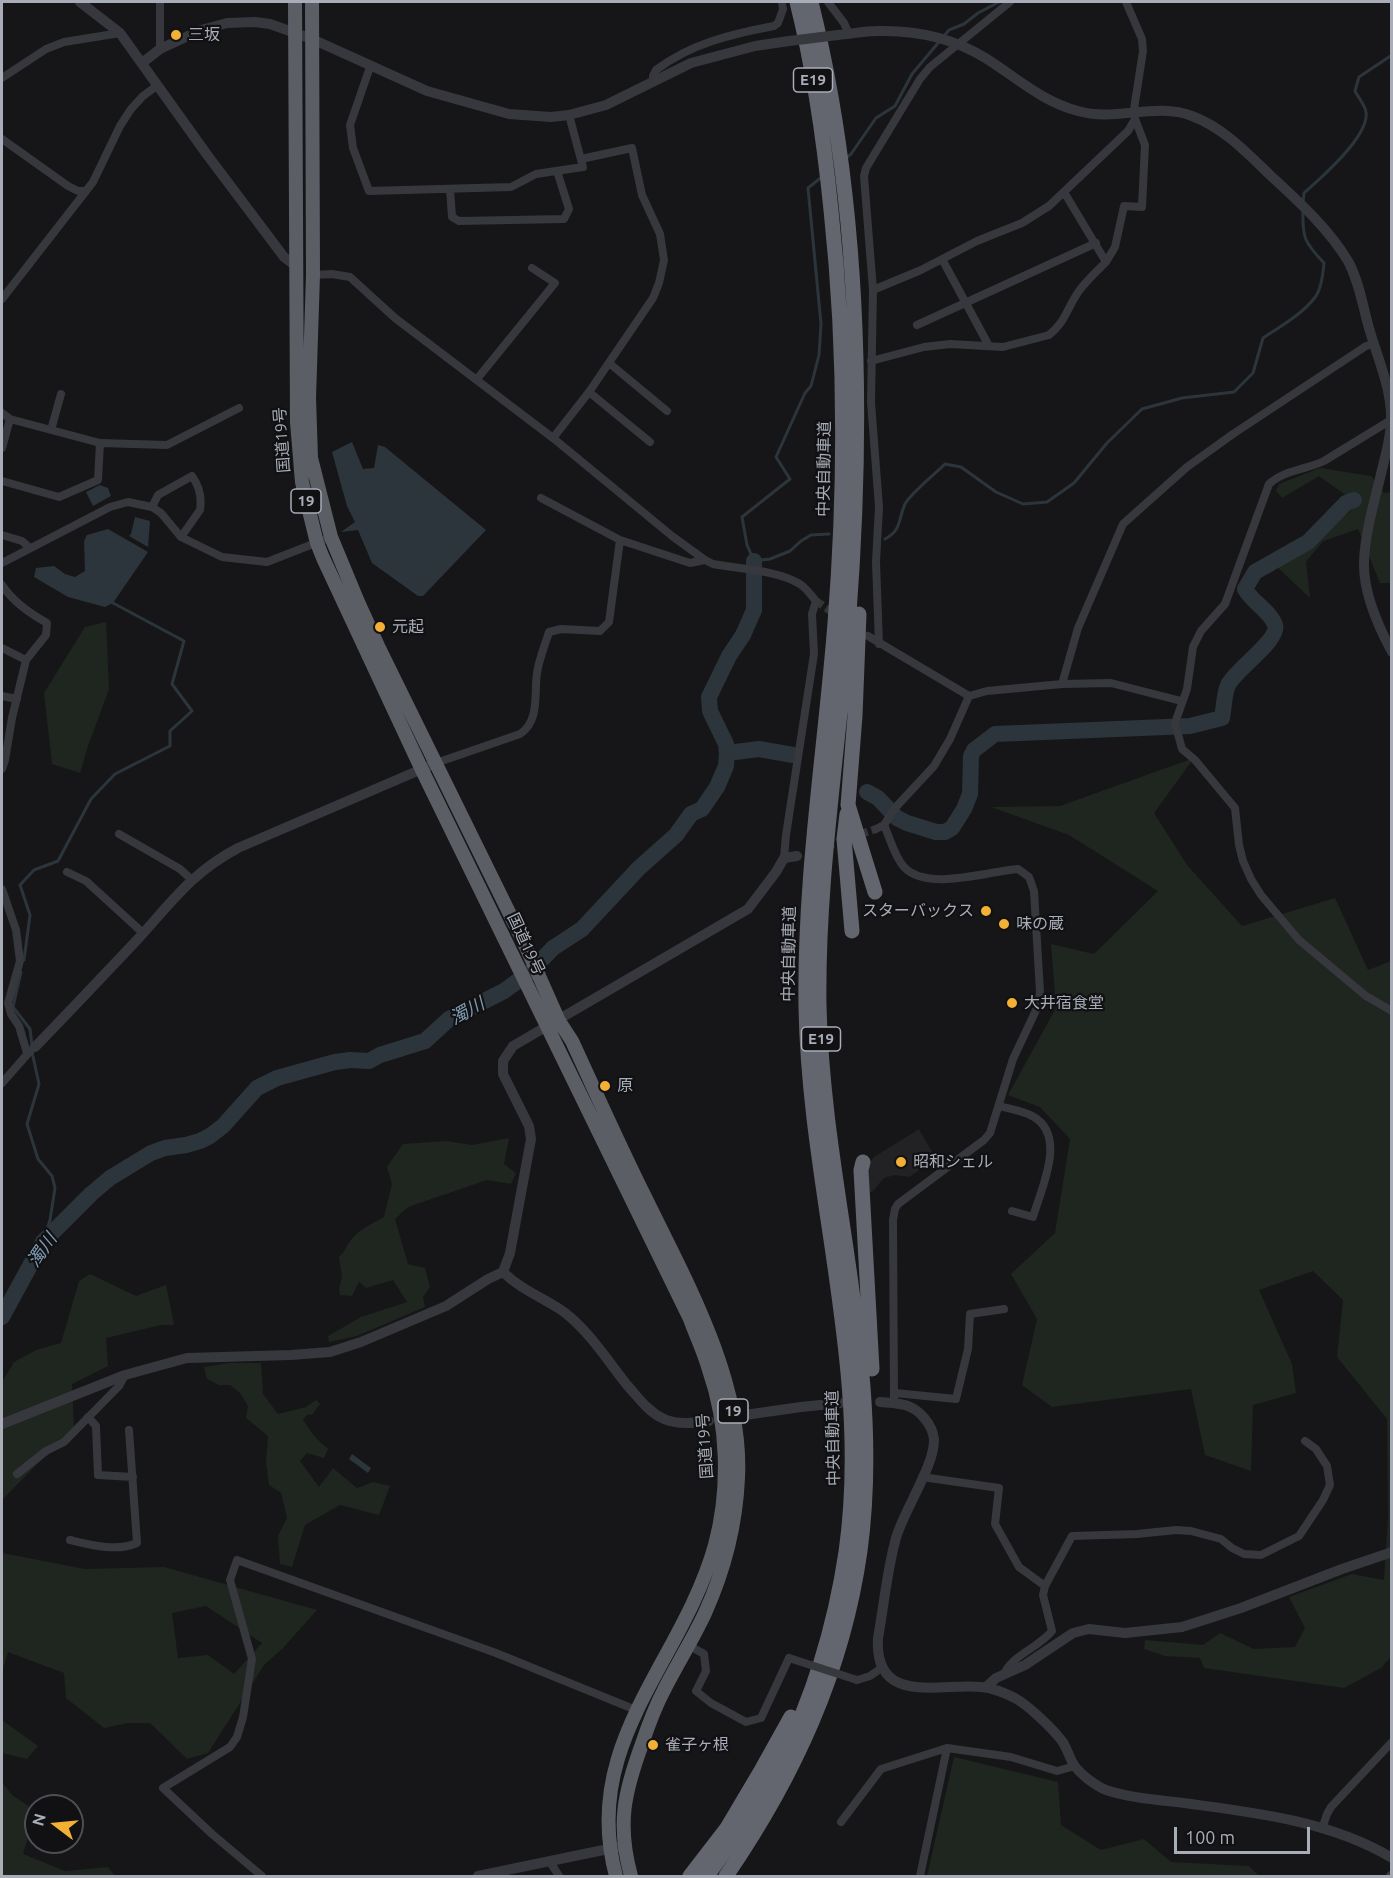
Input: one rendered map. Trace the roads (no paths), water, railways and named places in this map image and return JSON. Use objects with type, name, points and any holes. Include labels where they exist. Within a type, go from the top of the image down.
[{"type":"highway","name":"国道19号","points":[[295,2],[298,452],[302,482],[317,543],[422,770],[514,956],[541,998],[554,1024],[690,1319],[710,1371],[720,1410],[725,1480],[716,1544],[692,1605],[636,1710],[616,1763],[610,1791],[610,1848],[616,1876]]},
{"type":"highway","name":"国道19号","points":[[312,2],[313,275],[309,398],[311,458],[331,537],[358,602],[527,949],[541,998]]},
{"type":"highway","name":"中央自動車道","points":[[707,1876],[751,1812],[780,1763],[812,1686],[834,1614],[846,1554],[852,1493],[851,1395],[839,1288],[814,1132],[808,1068],[806,1008],[806,944],[810,879],[835,623],[843,468],[844,384],[841,314],[828,182],[817,98],[796,2]]},
{"type":"highway","name":"中央自動車道","points":[[726,1876],[775,1800],[808,1734],[837,1657],[851,1602],[866,1498],[866,1416],[859,1334],[828,1129],[819,1008],[819,944],[823,880],[850,612],[858,382],[842,171],[831,96],[811,2]]},
{"type":"highway","points":[[852,931],[844,839],[855,716],[860,607],[862,521],[856,467]]},
{"type":"highway","points":[[848,805],[875,892]]},
{"type":"highway","name":"国道19号","points":[[554,1024],[572,1041],[706,1327],[728,1386],[738,1448],[736,1506],[730,1540],[720,1575],[708,1604],[663,1691],[626,1791],[624,1846],[631,1876]]},
{"type":"highway","points":[[851,1602],[864,1578],[870,1545],[875,1442],[861,1170],[863,1162]]},
{"type":"highway","points":[[690,1876],[727,1828],[789,1719],[812,1686]]},
{"type":"street","points":[[80,2],[120,33],[284,257],[296,266]]},
{"type":"street","points":[[160,2],[160,49]]},
{"type":"street","points":[[653,82],[656,70],[690,49],[739,33],[774,26],[782,15],[782,2]]},
{"type":"street","points":[[828,2],[844,23],[849,34]]},
{"type":"street","points":[[879,644],[876,562],[879,507],[872,435],[873,290],[864,176],[866,168],[920,79],[930,67],[954,42],[1010,2]]},
{"type":"street","points":[[873,290],[976,241],[1022,223],[1049,206],[1128,131],[1134,116],[1143,51],[1142,39],[1126,2]]},
{"type":"street","points":[[142,63],[160,49],[201,30],[226,23],[255,22],[295,32],[426,91],[509,114],[551,117],[569,115],[606,105],[691,63],[755,46],[876,31],[937,36],[954,42],[987,59],[1061,106],[1084,113],[1134,116],[1170,111],[1199,119],[1239,145],[1297,201],[1335,243],[1350,265],[1388,390],[1391,433],[1367,535],[1364,563],[1365,583],[1369,596],[1384,638],[1392,652]]},
{"type":"street","points":[[2,78],[46,49],[64,42],[120,33]]},
{"type":"street","points":[[370,67],[350,125],[353,148],[369,191],[511,187],[536,174],[583,166],[569,115]]},
{"type":"street","points":[[2,298],[93,182],[120,126],[131,109],[158,85]]},
{"type":"street","points":[[872,361],[924,347],[951,344],[1003,347],[1049,335],[1060,325],[1079,290],[1106,262],[1115,247],[1124,206],[1142,207],[1145,145],[1134,116]]},
{"type":"street","points":[[2,139],[68,186],[78,191],[86,191]]},
{"type":"street","points":[[553,438],[589,392],[653,297],[664,261],[657,225],[642,195],[632,148],[581,159]]},
{"type":"street","points":[[450,189],[452,217],[459,221],[564,219],[569,209],[557,171]]},
{"type":"street","points":[[1064,192],[1106,262]]},
{"type":"street","points":[[917,325],[1096,243]]},
{"type":"street","points":[[942,259],[989,346]]},
{"type":"street","points":[[477,379],[555,283],[532,268]]},
{"type":"street","points":[[2,1425],[125,1375],[187,1358],[330,1352],[361,1342],[446,1306],[503,1272],[510,1253],[531,1139],[529,1126],[503,1074],[503,1061],[513,1046],[748,909],[784,858],[814,654],[812,614],[816,601],[801,585],[788,579],[713,564],[705,560],[672,536],[553,438],[395,318],[350,277],[332,274],[313,275]]},
{"type":"street","points":[[1062,684],[1078,628],[1124,524],[1187,467],[1366,346],[1373,344]]},
{"type":"street","points":[[609,363],[667,411]]},
{"type":"street","points":[[589,392],[650,442]]},
{"type":"street","points":[[51,430],[61,394]]},
{"type":"street","points":[[2,413],[10,419],[100,443],[167,445],[239,408]]},
{"type":"street","points":[[2,448],[10,419]]},
{"type":"street","points":[[1391,420],[1323,461],[1313,466],[1281,474],[1269,484],[1225,604],[1201,631],[1192,647],[1189,679],[1175,723],[1182,749],[1195,760],[1235,808],[1239,845],[1251,879],[1261,895],[1299,940],[1366,996],[1392,1011]]},
{"type":"street","points":[[2,481],[59,497],[98,480],[100,443]]},
{"type":"street","points":[[152,507],[158,495],[192,476],[200,486],[201,506],[181,537]]},
{"type":"street","points":[[542,498],[620,540],[690,563],[705,560]]},
{"type":"street","points":[[2,563],[116,505],[128,502],[152,507],[161,513],[181,537],[222,557],[267,562],[331,537]]},
{"type":"street","points":[[2,535],[22,541],[30,548]]},
{"type":"street","points":[[2,1083],[191,879],[215,861],[238,848],[436,763],[520,734],[525,730],[534,711],[537,672],[549,632],[561,629],[600,631],[609,622],[620,540]]},
{"type":"street","points":[[2,585],[8,594],[28,612],[47,623],[46,635],[26,660],[5,739],[5,760],[2,769]]},
{"type":"street","points":[[868,636],[969,696],[987,691],[1062,684],[1111,683],[1181,701]]},
{"type":"street","points":[[2,648],[26,660]]},
{"type":"street","points":[[2,696],[17,699]]},
{"type":"street","points":[[895,1398],[892,1220],[895,1209],[898,1204],[984,1140],[993,1127],[1013,1059],[1039,1000],[1034,891],[1029,877],[1018,869],[975,876],[925,879],[905,868],[880,827],[934,766],[951,739],[969,696]]},
{"type":"street","points":[[119,834],[180,869],[191,879]]},
{"type":"street","points":[[784,858],[797,856]]},
{"type":"street","points":[[67,872],[86,881],[143,933]]},
{"type":"street","points":[[2,889],[16,930],[20,961],[8,1003],[11,1014],[30,1051]]},
{"type":"street","points":[[999,1106],[1036,1118],[1044,1125],[1051,1144],[1051,1157],[1033,1217],[1012,1211]]},
{"type":"street","points":[[503,1272],[513,1282],[564,1312],[582,1329],[651,1411],[674,1422],[692,1424],[709,1421]]},
{"type":"street","points":[[880,1402],[895,1398],[956,1399],[968,1349],[970,1314],[1004,1309]]},
{"type":"street","points":[[17,1474],[46,1451],[64,1442],[119,1386],[125,1375]]},
{"type":"street","points":[[895,1398],[915,1408],[930,1426],[934,1440],[922,1478],[901,1525],[893,1553],[878,1638],[878,1655],[883,1667],[893,1679],[911,1688],[986,1687],[1016,1699],[1048,1725],[1063,1742],[1075,1766],[1104,1789],[1126,1795],[1288,1819],[1322,1829],[1392,1858]]},
{"type":"street","points":[[745,1415],[840,1403]]},
{"type":"street","points":[[88,1417],[96,1426],[98,1475],[133,1477]]},
{"type":"street","points":[[70,1540],[94,1546],[128,1547],[137,1543],[129,1430]]},
{"type":"street","points":[[1005,1672],[1010,1664],[1046,1639],[1052,1631],[1043,1595],[1045,1586],[1072,1536],[1191,1531],[1221,1539],[1244,1554],[1261,1556],[1299,1536],[1323,1500],[1330,1485],[1327,1466],[1317,1449],[1305,1442]]},
{"type":"street","points":[[922,1478],[999,1488],[995,1524],[1019,1567],[1045,1586]]},
{"type":"street","points":[[986,1687],[1005,1672],[1025,1665],[1081,1630],[1107,1629],[1125,1633],[1182,1628],[1392,1552]]},
{"type":"street","points":[[262,1876],[163,1788],[230,1747],[237,1737],[243,1717],[252,1659],[230,1580],[237,1560],[495,1653],[636,1710]]},
{"type":"street","points":[[688,1644],[704,1654],[706,1671],[696,1690],[711,1703],[746,1722],[761,1718],[789,1658],[857,1680],[870,1676],[883,1667]]},
{"type":"street","points":[[1322,1829],[1331,1807],[1392,1742]]},
{"type":"street","points":[[840,1822],[881,1769],[947,1748],[1011,1757],[1057,1771],[1075,1766]]},
{"type":"street","points":[[920,1876],[947,1748]]},
{"type":"street","points":[[478,1876],[624,1846]]},
{"type":"street","points":[[550,1862],[559,1876]]},
{"type":"waterway","points":[[845,159],[876,118],[895,106],[912,74],[949,30],[964,24],[978,13],[999,2]]},
{"type":"waterway","points":[[1303,203],[1304,193],[1343,156],[1365,122],[1366,112],[1355,91],[1359,77],[1392,55]]},
{"type":"waterway","points":[[823,176],[808,188],[821,324],[819,355],[811,386],[805,393],[776,457],[790,479],[742,517],[747,545],[754,561],[770,559],[790,551],[811,535],[829,534]]},
{"type":"waterway","points":[[885,539],[897,528],[908,500],[945,464],[961,467],[996,492],[1023,504],[1047,502],[1074,483],[1107,443],[1142,409],[1182,398],[1234,392],[1253,373],[1263,338],[1305,308],[1320,288],[1324,263],[1306,240],[1303,210]]},
{"type":"waterway","points":[[867,792],[878,798],[897,818],[936,832],[945,832],[952,828],[970,794],[971,756],[974,750],[995,734],[1190,726],[1222,718],[1228,685],[1275,631],[1273,620],[1245,589],[1255,572],[1308,542],[1346,503],[1354,500]]},
{"type":"waterway","name":"濁川","points":[[2,1317],[43,1242],[110,1178],[151,1153],[200,1141],[210,1136],[223,1126],[257,1088],[277,1078],[335,1062],[369,1061],[380,1055],[425,1041],[449,1019],[504,991],[530,972],[553,948],[582,929],[639,868],[676,835],[691,814],[702,809],[717,787],[726,766],[727,753],[726,744],[710,711],[709,697],[754,610],[754,561]]},
{"type":"waterway","points":[[24,960],[30,915],[20,885],[34,870],[58,861],[91,799],[115,774],[170,746],[170,731],[192,711],[172,684],[184,641],[113,603]]},
{"type":"waterway","points":[[727,753],[759,749],[793,755]]},
{"type":"waterway","points":[[21,972],[13,1007],[30,1029],[32,1045]]},
{"type":"waterway","points":[[32,1052],[39,1084],[27,1124],[38,1159],[52,1176],[55,1188],[50,1220],[43,1242]]},
{"type":"tunnel","points":[[816,601],[838,616]]},
{"type":"tunnel","points":[[826,846],[876,829]]},
{"type":"place","name":"三坂","points":[[176,35]]},
{"type":"place","name":"元起","points":[[380,627]]},
{"type":"place","name":"スターバックス","points":[[986,911]]},
{"type":"place","name":"味の蔵","points":[[1004,924]]},
{"type":"place","name":"大井宿食堂","points":[[1012,1003]]},
{"type":"place","name":"原","points":[[605,1086]]},
{"type":"place","name":"昭和シェル","points":[[901,1162]]},
{"type":"place","name":"雀子ヶ根","points":[[653,1745]]}]
